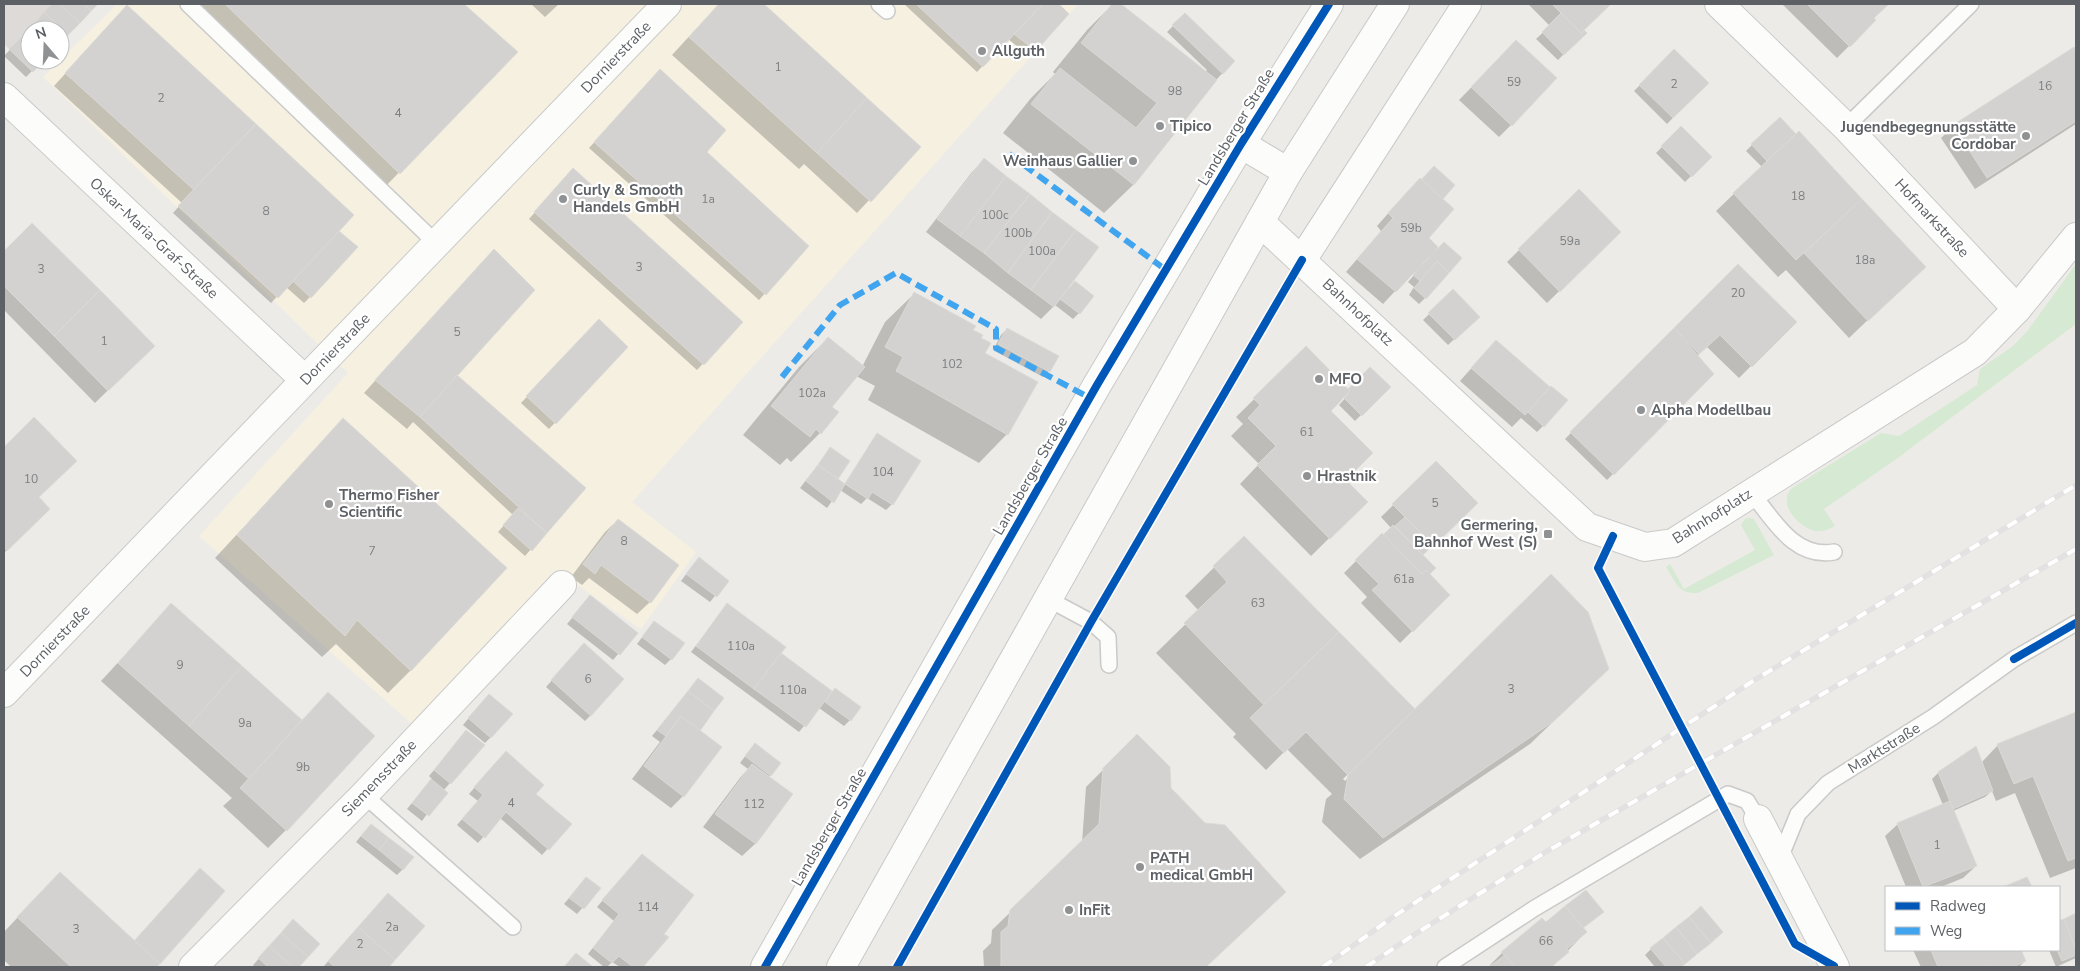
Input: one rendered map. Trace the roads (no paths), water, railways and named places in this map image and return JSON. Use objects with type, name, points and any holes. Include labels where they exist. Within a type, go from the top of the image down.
[{"type":"street","name":"Dornierstraße","points":[[4,693],[666,4]]},
{"type":"street","name":"Landsberger Straße","points":[[765,967],[1097,385],[1241,144],[1329,4]]},
{"type":"street","points":[[841,967],[1288,172],[1395,4]]},
{"type":"street","points":[[1302,260],[1421,78],[1466,4]]},
{"type":"street","name":"Hofmarkstraße","points":[[1719,4],[1846,126],[2017,309]]},
{"type":"street","name":"Oskar-Maria-Graf-Straße","points":[[4,97],[305,380]]},
{"type":"street","name":"Landsberger Straße","points":[[1241,144],[1288,172]]},
{"type":"street","name":"Bahnhofplatz","points":[[1260,222],[1586,527],[1645,547],[1673,543],[1975,352],[2017,309],[2076,237]]},
{"type":"street","name":"Siemensstraße","points":[[193,967],[364,795],[562,585]]},
{"type":"street","points":[[1758,819],[1780,858],[1835,967]]},
{"type":"lane","points":[[188,4],[437,244]]},
{"type":"lane","points":[[1846,126],[1971,4]]},
{"type":"lane","points":[[1751,492],[1790,540],[1805,550],[1834,552]]},
{"type":"lane","points":[[1048,599],[1091,622],[1108,636],[1109,665]]},
{"type":"lane","name":"Marktstraße","points":[[1780,858],[1798,814],[1828,783],[1933,717],[2014,658],[2076,623]]},
{"type":"lane","points":[[1445,967],[1535,908],[1728,794],[1747,801],[1758,819]]},
{"type":"lane","points":[[364,795],[513,927]]},
{"type":"railway","points":[[1323,967],[1393,917],[1753,681],[2076,485]]},
{"type":"railway","points":[[1366,967],[1544,853],[2076,549]]},
{"type":"place","name":"Allguth","points":[[982,51]]},
{"type":"place","name":"Tipico","points":[[1160,126]]},
{"type":"place","name":"Jugendbegegnungsstätte Cordobar","points":[[2026,136]]},
{"type":"place","name":"Weinhaus Gallier","points":[[1133,161]]},
{"type":"place","name":"Curly & Smooth Handels GmbH","points":[[563,199]]},
{"type":"place","name":"MFO","points":[[1319,379]]},
{"type":"place","name":"Alpha Modellbau","points":[[1641,410]]},
{"type":"place","name":"Hrastnik","points":[[1307,476]]},
{"type":"place","name":"Thermo Fisher Scientific","points":[[329,504]]},
{"type":"place","name":"Germering, Bahnhof West (S)","points":[[1548,534]]},
{"type":"place","name":"PATH medical GmbH","points":[[1140,867]]},
{"type":"place","name":"InFit","points":[[1069,910]]}]
